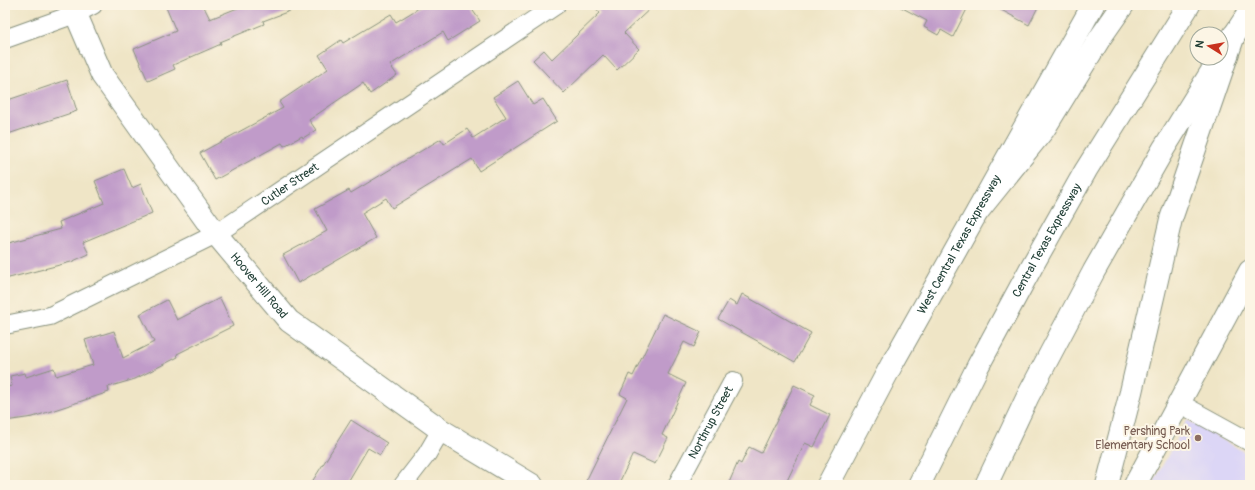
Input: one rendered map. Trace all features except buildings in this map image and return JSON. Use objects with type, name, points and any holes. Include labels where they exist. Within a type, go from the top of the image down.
[{"type":"main road","name":"West Central Texas Expressway","points":[[828,485],[892,364],[1093,5]]},
{"type":"main road","points":[[978,211],[1044,129],[1100,38],[1123,5]]},
{"type":"main road","name":"Central Texas Expressway","points":[[919,485],[978,366],[1055,225],[1086,170],[1189,5]]},
{"type":"main road","name":"Hoover Hill Road","points":[[80,8],[102,75],[216,234],[289,321],[441,430],[532,485]]},
{"type":"main road","points":[[1229,43],[1250,11]]},
{"type":"main road","points":[[1107,485],[1171,219],[1234,35]]},
{"type":"main road","points":[[986,485],[1028,396],[1094,271],[1164,148],[1214,66]]},
{"type":"main road","points":[[1135,485],[1250,271]]},
{"type":"street","name":"Cutler Street","points":[[5,325],[50,316],[216,234],[556,5]]},
{"type":"street","points":[[5,39],[80,8]]},
{"type":"street","name":"Northrup Street","points":[[677,485],[733,381]]},
{"type":"street","points":[[1178,403],[1250,442]]},
{"type":"street","points":[[403,485],[427,454],[441,430]]},
{"type":"shaded area","name":"Pershing Park Elementary School","points":[[1187,420],[1250,455],[1250,485],[1152,485]]},
{"type":"place","name":"Pershing Park Elementary School","points":[[1198,438]]}]
